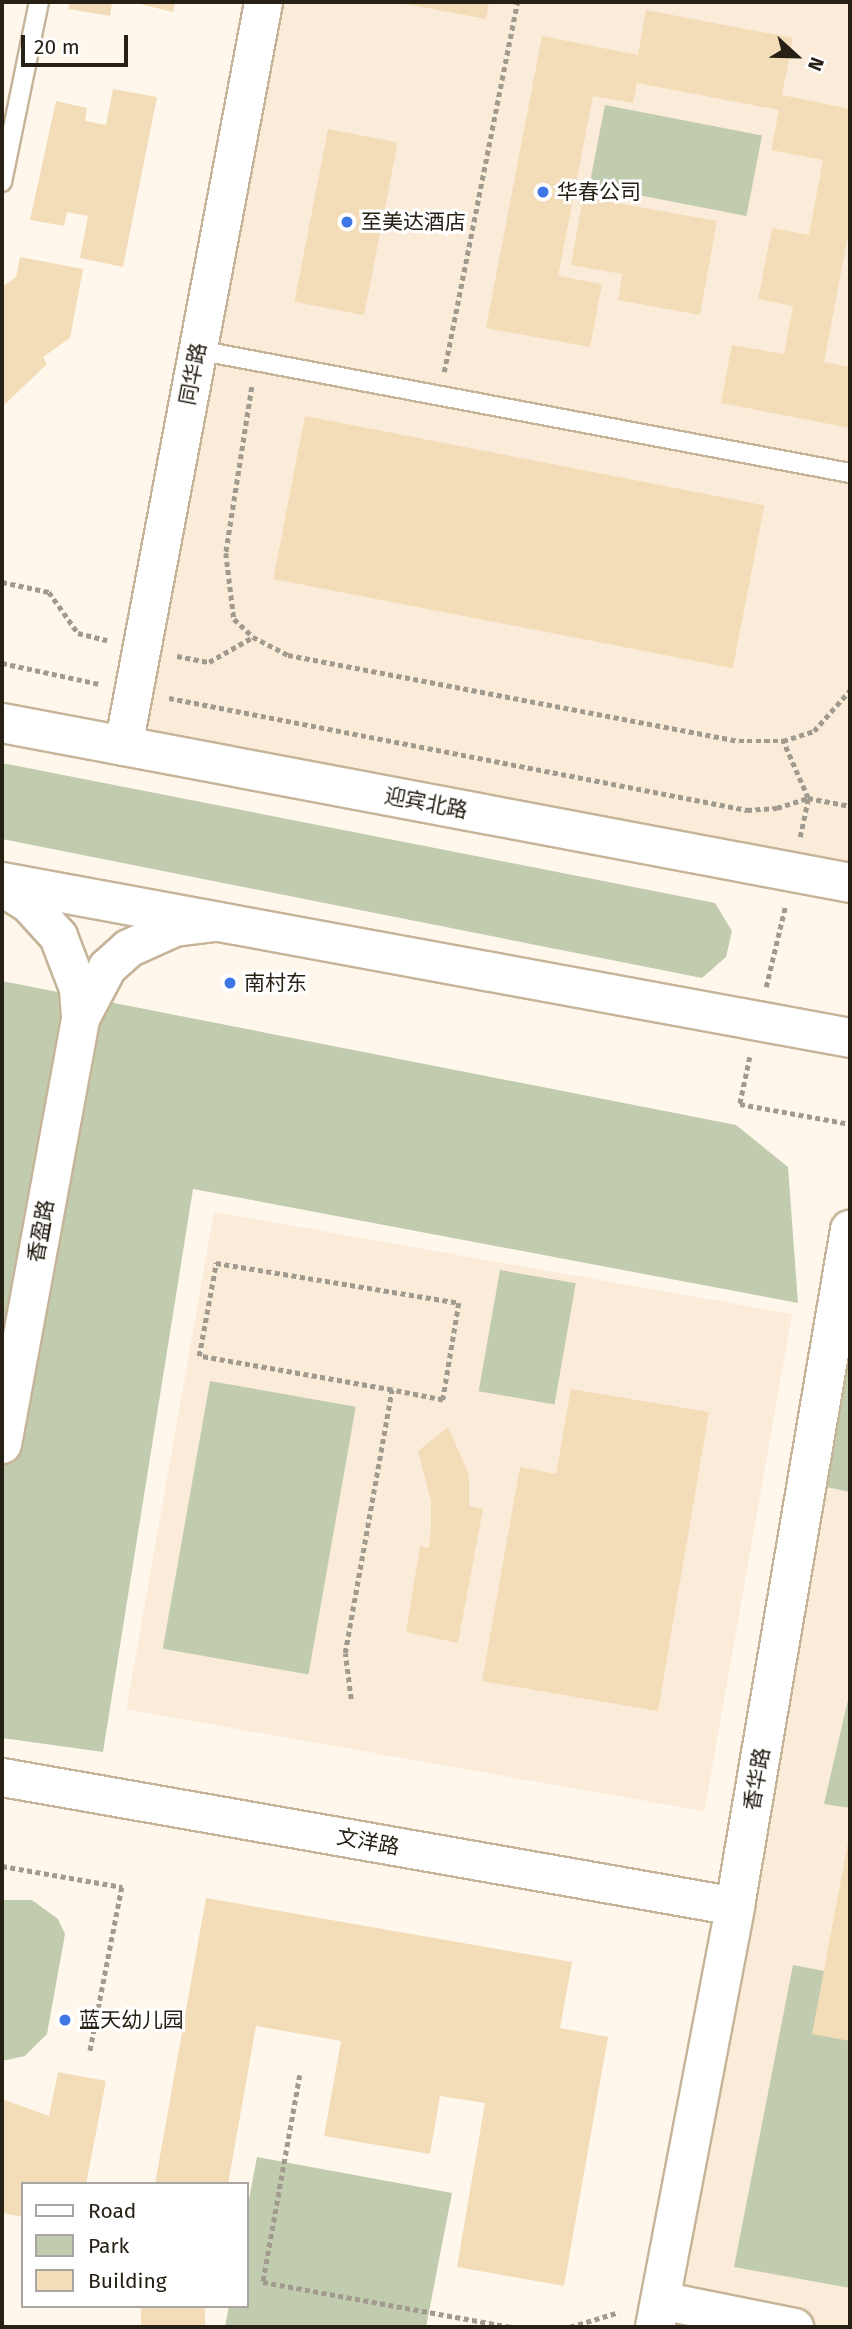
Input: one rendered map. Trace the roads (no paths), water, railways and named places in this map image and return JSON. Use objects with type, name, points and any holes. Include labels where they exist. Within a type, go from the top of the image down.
[{"type":"main road","name":"迎宾北路","points":[[2,723],[850,883]]},
{"type":"main road","points":[[2,884],[759,1019],[850,1038]]},
{"type":"main road","name":"香华路","points":[[658,2314],[735,1906],[850,1230]]},
{"type":"street","name":"同华路","points":[[123,746],[262,2]]},
{"type":"street","points":[[2,884],[28,903],[58,936],[78,988],[80,1018]]},
{"type":"street","points":[[80,1018],[107,967],[128,948],[174,927],[218,921]]},
{"type":"street","name":"香盈路","points":[[2,1444],[80,1018]]},
{"type":"street","name":"文洋路","points":[[2,1777],[735,1906]]},
{"type":"street","points":[[658,2314],[794,2327]]},
{"type":"lane","points":[[2,182],[39,2]]},
{"type":"lane","points":[[197,350],[850,473]]},
{"type":"place","name":"华春公司","points":[[543,192]]},
{"type":"place","name":"至美达酒店","points":[[347,222]]},
{"type":"place","name":"南村东","points":[[230,983]]},
{"type":"place","name":"蓝天幼儿园","points":[[65,2020]]}]
